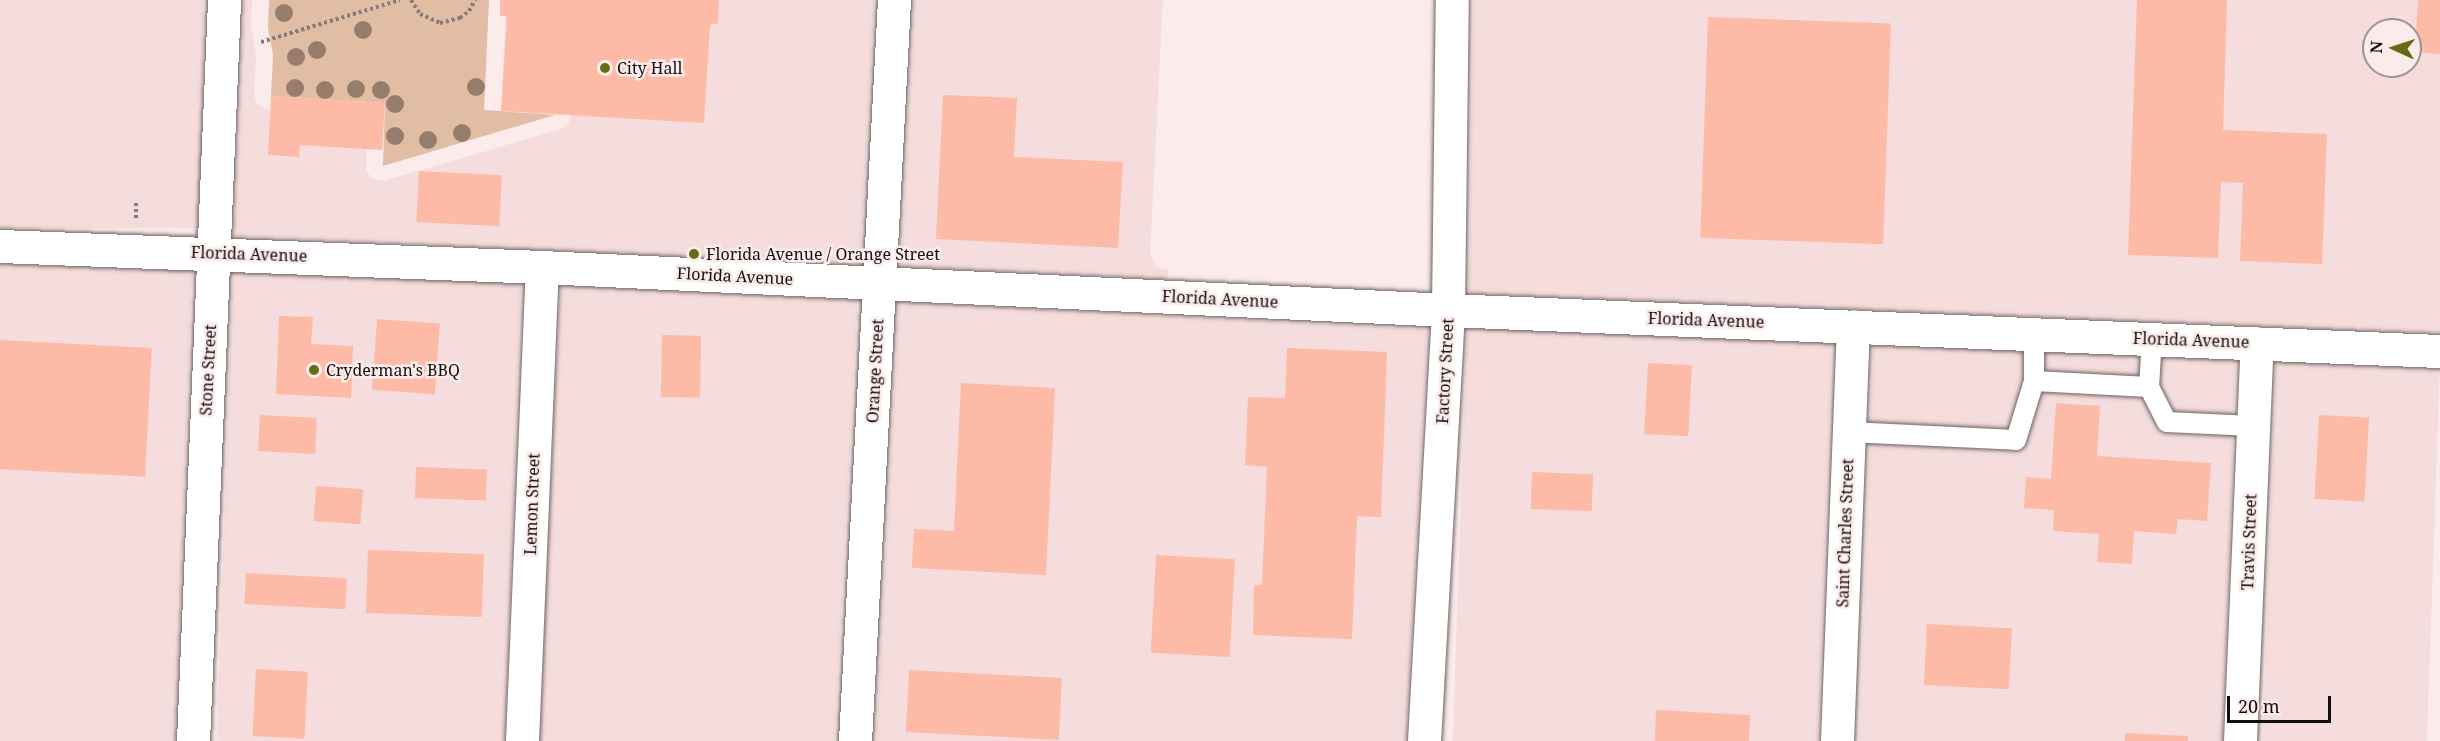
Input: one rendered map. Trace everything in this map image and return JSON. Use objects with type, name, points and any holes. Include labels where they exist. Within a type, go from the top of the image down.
[{"type":"street","name":"Stone Street","points":[[193,741],[224,0]]},
{"type":"street","name":"Orange Street","points":[[855,741],[894,0]]},
{"type":"street","name":"Factory Street","points":[[1424,741],[1448,310],[1452,0]]},
{"type":"street","name":"Florida Avenue","points":[[0,246],[542,267],[1448,310],[2440,351]]},
{"type":"street","name":"Lemon Street","points":[[522,741],[542,267]]},
{"type":"street","name":"Saint Charles Street","points":[[1837,741],[1853,326]]},
{"type":"street","name":"Travis Street","points":[[2240,741],[2257,343]]},
{"type":"lane","points":[[1849,432],[2016,440],[2034,381],[2034,333]]},
{"type":"lane","points":[[2152,338],[2149,387],[2167,422],[2253,426]]},
{"type":"lane","points":[[2034,381],[2149,387]]},
{"type":"path","points":[[261,42],[400,0]]},
{"type":"path","points":[[411,0],[420,14],[440,23],[460,18],[469,11],[475,0]]},
{"type":"path","points":[[135,226],[136,201]]},
{"type":"shaded area","points":[[0,0],[203,0],[203,228],[0,228]]},
{"type":"shaded area","points":[[244,0],[252,0],[251,27],[256,56],[254,95],[257,104],[271,111],[367,117],[366,171],[373,179],[383,181],[561,129],[569,123],[572,110],[561,100],[502,96],[506,0],[874,0],[860,264],[234,236]]},
{"type":"shaded area","points":[[269,0],[489,0],[484,110],[555,115],[383,166],[385,103],[271,96],[273,55],[268,28]]},
{"type":"shaded area","points":[[914,0],[1163,0],[1150,254],[1156,267],[1169,270],[1168,279],[901,266]]},
{"type":"shaded area","points":[[1473,0],[2440,0],[2440,333],[1469,293]]},
{"type":"shaded area","points":[[0,264],[192,271],[175,741],[0,741]]},
{"type":"shaded area","points":[[233,271],[521,281],[505,741],[217,741]]},
{"type":"shaded area","points":[[561,285],[858,301],[835,741],[537,740]]},
{"type":"shaded area","points":[[899,302],[1427,330],[1406,741],[876,741]]},
{"type":"shaded area","points":[[1467,328],[1832,341],[1818,741],[1453,741]]},
{"type":"shaded area","points":[[1873,345],[2236,358],[2222,741],[1859,741]]},
{"type":"shaded area","points":[[2276,362],[2440,368],[2427,741],[2263,741]]},
{"type":"building","name":"City Hall","points":[[500,0],[719,0],[718,23],[710,25],[704,123],[501,111],[507,16],[500,16]]},
{"type":"building","points":[[2137,0],[2227,0],[2223,130],[2327,134],[2322,264],[2240,261],[2243,183],[2221,182],[2218,258],[2128,255]]},
{"type":"building","points":[[2418,0],[2440,0],[2440,54],[2422,53],[2422,18],[2417,18]]},
{"type":"building","points":[[1708,17],[1891,23],[1883,244],[1700,238]]},
{"type":"building","points":[[943,95],[1017,98],[1014,157],[1123,162],[1118,248],[936,239]]},
{"type":"building","points":[[271,96],[385,103],[382,150],[300,145],[299,157],[268,155]]},
{"type":"building","points":[[419,171],[502,175],[499,226],[416,222]]},
{"type":"building","name":"Cryderman's BBQ","points":[[279,316],[313,317],[311,344],[353,346],[351,398],[276,394]]},
{"type":"building","points":[[377,319],[440,323],[435,394],[372,390]]},
{"type":"building","points":[[662,335],[701,336],[700,398],[661,397]]},
{"type":"building","points":[[0,340],[152,348],[145,477],[0,469]]},
{"type":"building","points":[[1287,348],[1387,352],[1381,517],[1357,516],[1352,639],[1253,635],[1254,585],[1262,585],[1267,467],[1245,465],[1248,397],[1285,398]]},
{"type":"building","points":[[1648,363],[1692,365],[1688,436],[1644,434]]},
{"type":"building","points":[[961,383],[1055,388],[1046,575],[912,568],[914,529],[954,531]]},
{"type":"building","points":[[2056,403],[2100,406],[2097,456],[2211,463],[2207,521],[2178,519],[2176,534],[2134,531],[2132,564],[2097,562],[2099,534],[2053,531],[2054,510],[2024,508],[2026,477],[2051,479]]},
{"type":"building","points":[[260,415],[317,418],[315,454],[258,451]]},
{"type":"building","points":[[2319,415],[2369,418],[2365,502],[2315,499]]},
{"type":"building","points":[[416,467],[487,469],[486,500],[415,498]]},
{"type":"building","points":[[1532,472],[1593,474],[1592,511],[1531,509]]},
{"type":"building","points":[[316,486],[363,489],[360,524],[314,521]]},
{"type":"building","points":[[368,550],[484,554],[482,617],[366,613]]},
{"type":"building","points":[[1156,555],[1235,559],[1230,657],[1151,653]]},
{"type":"building","points":[[246,573],[347,578],[345,609],[244,604]]},
{"type":"building","points":[[1927,624],[2012,628],[2009,689],[1924,685]]},
{"type":"building","points":[[256,669],[308,672],[304,739],[252,736]]},
{"type":"building","points":[[909,670],[1062,678],[1059,740],[906,732]]},
{"type":"building","points":[[1656,710],[1750,715],[1749,741],[1655,741]]},
{"type":"building","points":[[2125,733],[2188,736],[2188,741],[2125,741]]},
{"type":"place","name":"City Hall","points":[[605,68]]},
{"type":"place","name":"Florida Avenue / Orange Street","points":[[694,254]]},
{"type":"place","name":"Cryderman's BBQ","points":[[314,370]]}]
